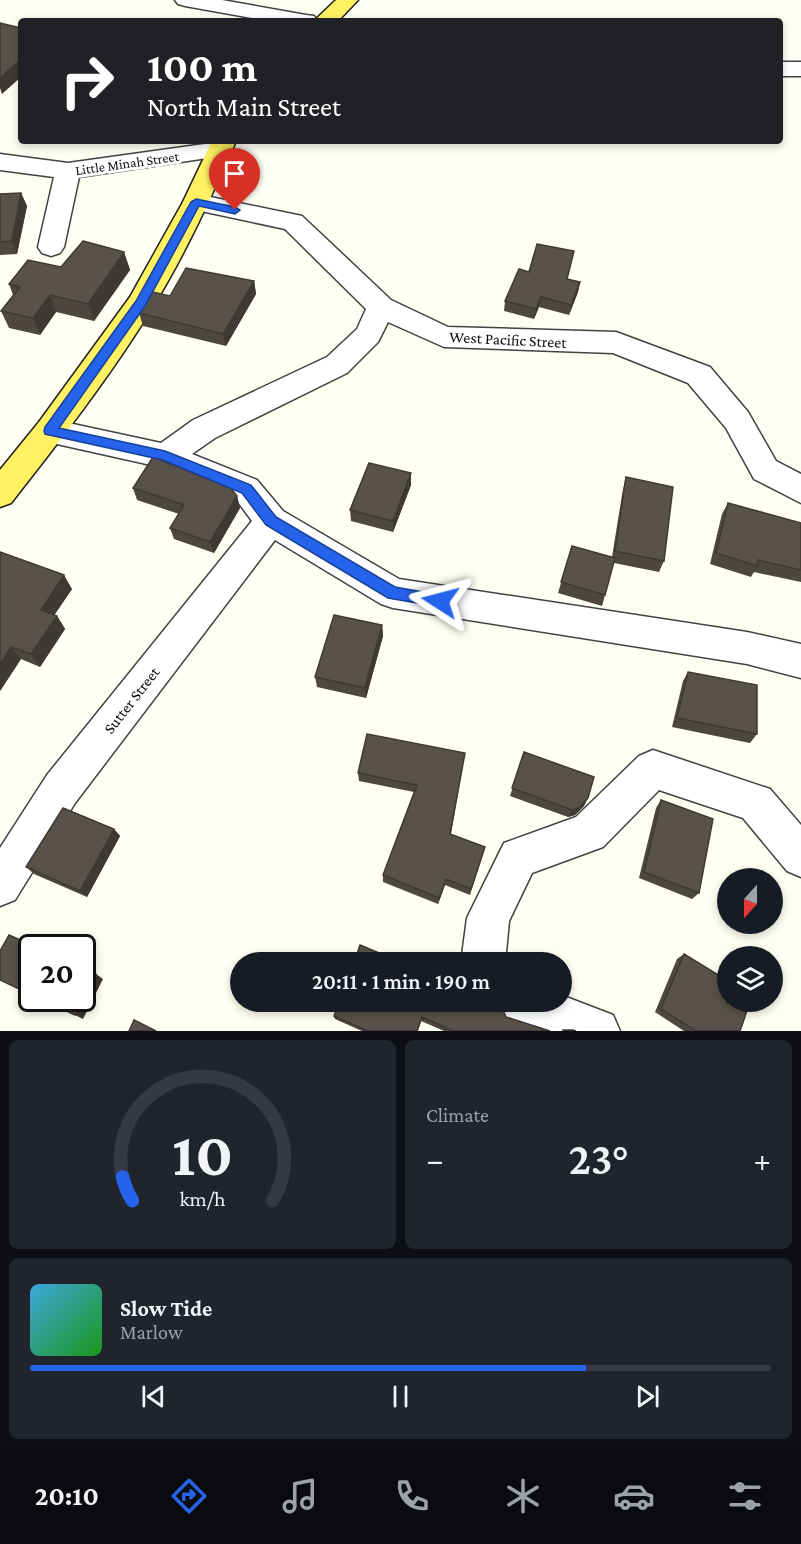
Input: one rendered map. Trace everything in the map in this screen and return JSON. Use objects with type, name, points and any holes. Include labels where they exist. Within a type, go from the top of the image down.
[{"type":"main road","points":[[328,18],[348,0]]},
{"type":"main road","points":[[0,494],[50,431],[141,303],[196,202],[221,146]]},
{"type":"street","points":[[185,0],[289,18]]},
{"type":"street","points":[[783,69],[801,69]]},
{"type":"street","name":"Little Minah Street","points":[[0,162],[68,171],[221,146]]},
{"type":"street","points":[[51,247],[68,171]]},
{"type":"street","name":"West Pacific Street","points":[[196,202],[293,222],[381,307],[444,337],[616,343],[699,375],[737,420],[765,470],[801,490]]},
{"type":"street","points":[[165,456],[204,429],[337,365],[368,335],[381,307]]},
{"type":"street","points":[[50,431],[165,456],[246,489],[271,521],[393,593],[735,646],[801,661]]},
{"type":"street","name":"Sutter Street","points":[[0,885],[61,789],[271,521]]},
{"type":"street","points":[[484,952],[488,918],[518,858],[589,833],[653,770],[756,803],[801,857]]},
{"type":"street","points":[[547,1012],[597,1031]]},
{"type":"building","points":[[0,23],[18,27],[18,62],[0,78]]},
{"type":"building","points":[[21,193],[12,241],[0,242],[0,194]]},
{"type":"building","points":[[83,241],[124,252],[88,304],[50,295],[33,318],[1,311],[20,287],[9,284],[28,260],[61,267]]},
{"type":"building","points":[[537,244],[574,251],[567,279],[580,282],[571,305],[541,297],[536,309],[505,301],[519,269],[529,272]]},
{"type":"building","points":[[186,268],[254,281],[223,334],[139,313],[153,292],[170,296]]},
{"type":"building","points":[[153,457],[231,488],[237,496],[210,542],[170,528],[184,505],[133,488]]},
{"type":"building","points":[[369,463],[411,473],[393,521],[350,510]]},
{"type":"building","points":[[626,477],[673,487],[664,561],[615,551]]},
{"type":"building","points":[[728,503],[801,523],[801,570],[758,560],[757,566],[716,553]]},
{"type":"building","points":[[572,546],[615,558],[605,595],[561,582]]},
{"type":"building","points":[[0,552],[64,575],[41,610],[57,616],[31,654],[11,647],[0,664]]},
{"type":"building","points":[[334,615],[382,625],[365,688],[315,677]]},
{"type":"building","points":[[688,672],[757,685],[757,734],[677,718]]},
{"type":"building","points":[[367,734],[465,753],[450,834],[485,847],[471,889],[446,879],[439,898],[383,875],[417,785],[358,773]]},
{"type":"building","points":[[524,752],[594,777],[588,798],[579,808],[572,810],[512,788]]},
{"type":"building","points":[[661,800],[713,819],[699,893],[644,872]]},
{"type":"building","points":[[63,808],[114,829],[80,891],[26,867]]},
{"type":"building","points":[[9,935],[18,939],[18,988],[0,980],[0,951]]},
{"type":"building","points":[[360,945],[377,952],[358,952]]},
{"type":"building","points":[[684,954],[717,974],[717,1012],[747,1012],[740,1031],[696,1031],[661,1009]]},
{"type":"building","points":[[335,1012],[504,1012],[506,1017],[550,1031],[453,1031],[422,1017],[417,1031],[368,1031],[334,1016]]},
{"type":"building","points":[[134,1020],[156,1031],[129,1031]]},
{"type":"route","points":[[235,210],[196,202],[141,303],[50,431],[165,456],[246,489],[271,521],[393,593],[440,601]]}]
